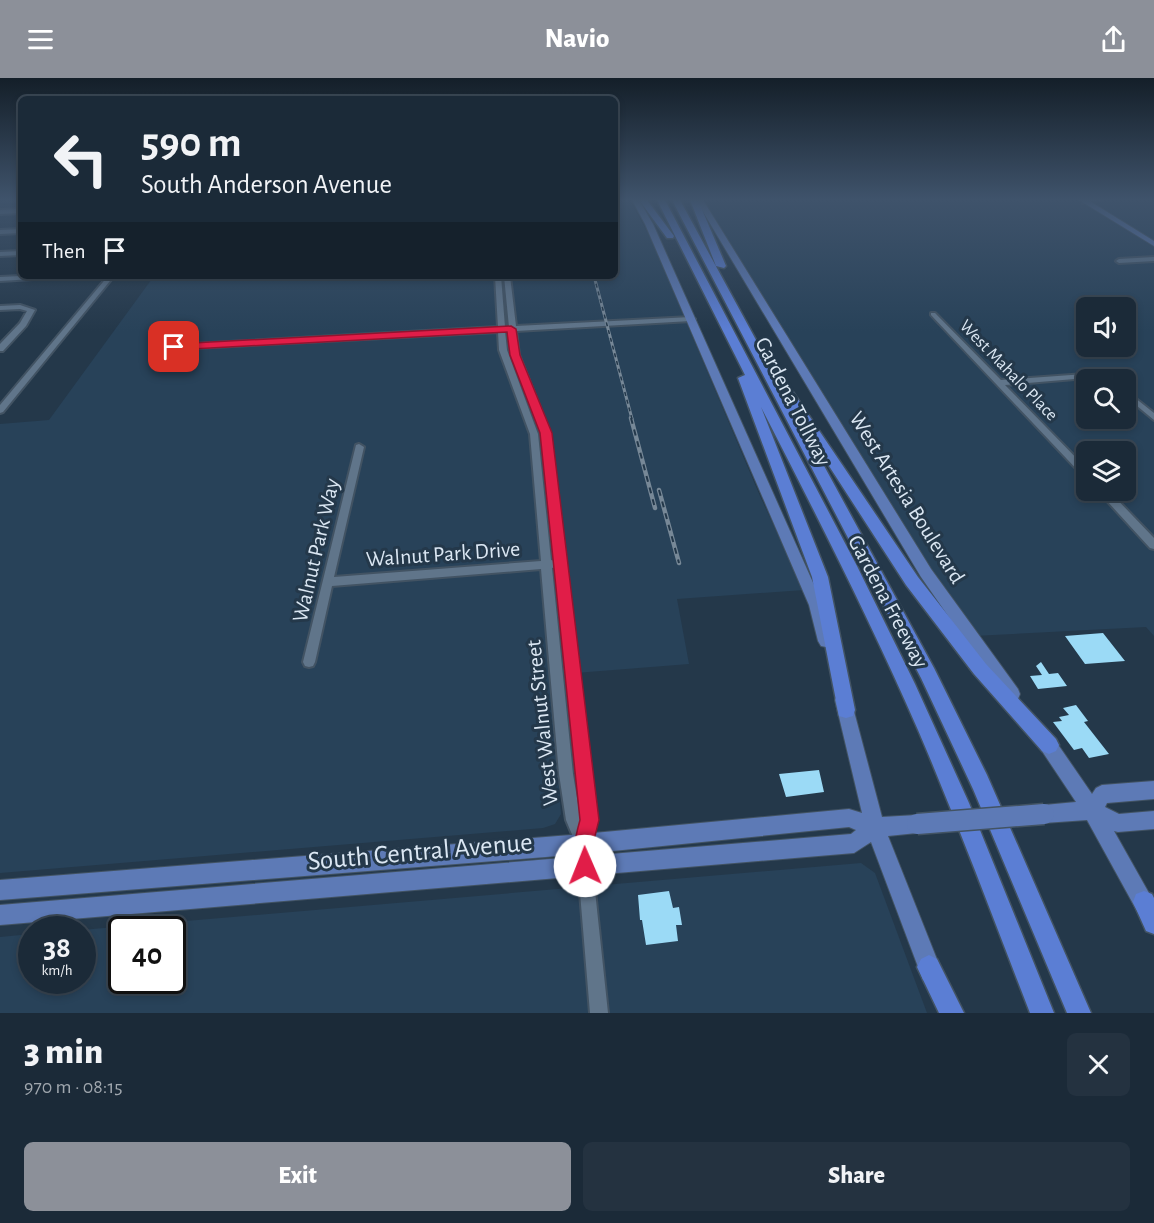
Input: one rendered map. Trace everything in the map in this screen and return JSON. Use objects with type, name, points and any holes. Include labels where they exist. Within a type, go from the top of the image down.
[{"type":"highway","points":[[676,244],[709,293]]},
{"type":"highway","name":"Gardena Freeway","points":[[683,244],[909,690],[982,859],[1042,1013]]},
{"type":"highway","name":"Gardena Tollway","points":[[690,244],[875,603],[876,623]]},
{"type":"highway","name":"Gardena Tollway","points":[[691,244],[822,489],[836,501]]},
{"type":"highway","name":"Gardena Freeway","points":[[699,244],[928,674],[980,782],[1079,1013]]},
{"type":"highway","points":[[712,244],[734,295],[731,302]]},
{"type":"highway","points":[[730,335],[751,400],[820,577],[846,710]]},
{"type":"highway","points":[[749,336],[809,422],[912,581],[980,669],[1049,745]]},
{"type":"highway","points":[[929,967],[950,1013]]},
{"type":"main road","points":[[658,244],[816,606],[846,710],[851,738],[875,828],[929,967]]},
{"type":"main road","name":"West Artesia Boulevard","points":[[725,244],[926,573],[977,649],[1049,745],[1092,810],[1151,916]]},
{"type":"main road","points":[[1154,790],[1102,794],[1092,810],[1118,823],[1154,820]]},
{"type":"main road","name":"South Central Avenue","points":[[0,890],[583,844],[849,818],[875,828],[1092,810]]},
{"type":"main road","points":[[757,826],[770,850]]},
{"type":"main road","name":"South Central Avenue","points":[[0,915],[854,843],[875,828]]},
{"type":"main road","points":[[156,902],[164,877]]},
{"type":"main road","points":[[31,887],[32,912]]},
{"type":"street","points":[[0,254],[18,253]]},
{"type":"street","points":[[1119,261],[1154,259]]},
{"type":"street","points":[[0,279],[18,278]]},
{"type":"street","points":[[0,410],[109,279]]},
{"type":"street","name":"West Walnut Street","points":[[498,279],[506,330]]},
{"type":"street","name":"West Walnut Street","points":[[507,279],[506,330],[502,350],[534,434],[554,564],[567,774],[573,820],[583,844],[599,1013]]},
{"type":"street","points":[[0,308],[20,307],[31,310],[30,315],[0,349]]},
{"type":"street","name":"West Mahalo Place","points":[[933,314],[1076,464]]},
{"type":"street","points":[[156,348],[692,320]]},
{"type":"street","points":[[0,339],[9,339]]},
{"type":"street","points":[[998,382],[1076,377]]},
{"type":"street","points":[[1136,401],[1154,417]]},
{"type":"street","name":"Walnut Park Way","points":[[309,662],[359,447]]},
{"type":"street","points":[[1112,501],[1154,545]]},
{"type":"street","name":"Walnut Park Drive","points":[[328,582],[554,564]]},
{"type":"shaded area","points":[[618,244],[653,244],[760,496],[804,590],[677,599],[689,664],[550,675],[561,814],[555,824],[543,828],[0,873],[0,424],[49,420],[152,279],[618,279]]},
{"type":"shaded area","points":[[729,244],[1154,244],[1154,636],[1146,627],[973,636],[934,580]]},
{"type":"shaded area","points":[[861,863],[875,873],[927,1013],[0,1013],[0,937],[18,935],[18,994],[96,994],[96,929],[108,928],[108,994],[186,994],[186,921]]},
{"type":"building","points":[[1103,633],[1125,661],[1085,664],[1065,636]]},
{"type":"building","points":[[1041,662],[1049,674],[1058,673],[1067,686],[1038,689],[1030,676],[1042,675],[1036,666]]},
{"type":"building","points":[[1076,705],[1088,721],[1084,722],[1109,754],[1089,758],[1082,748],[1074,750],[1053,722],[1062,721],[1059,717],[1069,715],[1063,708]]},
{"type":"building","points":[[819,770],[824,792],[786,797],[779,774]]},
{"type":"building","points":[[669,891],[673,908],[679,907],[682,925],[676,925],[678,941],[646,945],[642,920],[640,920],[638,895]]},
{"type":"railway","points":[[595,279],[632,419]]},
{"type":"railway","points":[[631,418],[655,508]]},
{"type":"railway","points":[[659,490],[679,563]]},
{"type":"route","points":[[174,347],[511,329],[515,355],[542,418],[546,433],[589,820],[583,844],[585,866]]}]
